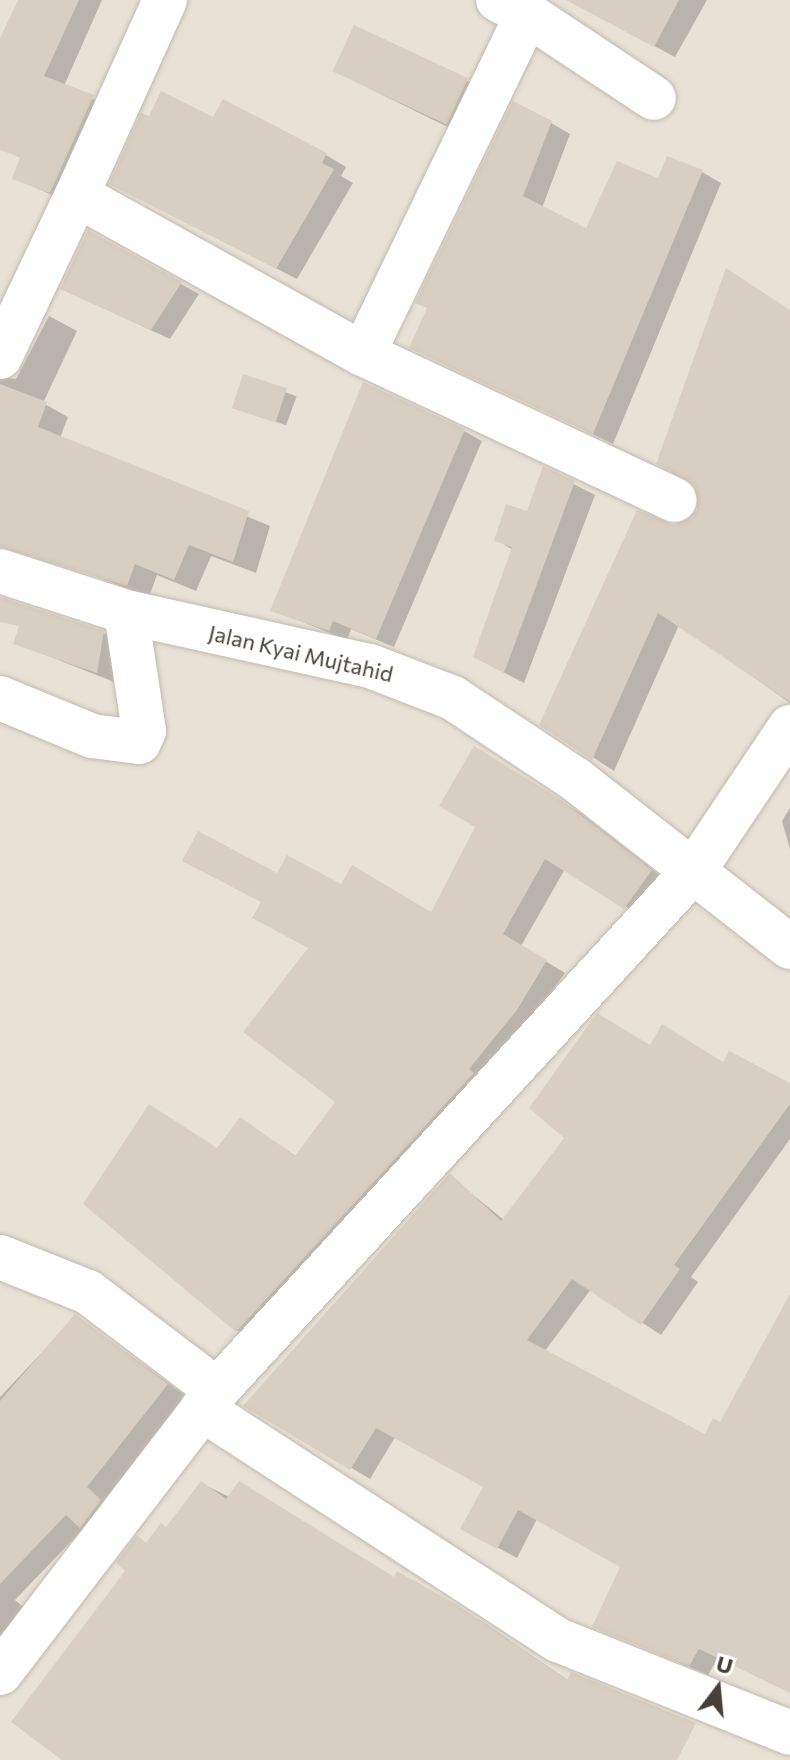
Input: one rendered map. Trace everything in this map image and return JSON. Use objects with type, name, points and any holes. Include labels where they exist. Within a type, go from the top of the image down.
[{"type":"street","points":[[0,357],[165,0]]},
{"type":"street","points":[[363,354],[512,7],[654,98]]},
{"type":"street","points":[[77,195],[363,354],[674,500]]},
{"type":"street","name":"Jalan Kyai Mujtahid","points":[[0,571],[128,628],[418,682],[483,715],[695,869],[790,947]]},
{"type":"street","points":[[0,698],[123,745],[142,738],[128,628]]},
{"type":"street","points":[[0,1673],[210,1400],[695,869],[790,727]]},
{"type":"street","points":[[0,1257],[88,1292],[210,1400],[558,1640],[790,1733]]},
{"type":"shaded area","points":[[0,0],[790,0],[790,1760],[0,1760]]},
{"type":"building","points":[[18,0],[79,0],[44,76],[94,95],[50,193],[12,179],[20,157],[0,150],[0,38]]},
{"type":"building","points":[[566,0],[679,0],[654,47]]},
{"type":"building","points":[[354,25],[468,78],[447,124],[332,71]]},
{"type":"building","points":[[161,91],[213,117],[223,99],[327,153],[322,163],[334,169],[276,269],[109,184],[141,113],[149,116]]},
{"type":"building","points":[[513,101],[552,121],[523,196],[586,228],[617,161],[658,178],[667,156],[703,170],[593,434],[409,348],[427,308],[415,303]]},
{"type":"building","points":[[88,230],[182,282],[151,330],[60,289]]},
{"type":"building","points":[[726,268],[790,310],[790,702],[658,613],[592,760],[539,725],[637,510],[675,525],[697,510],[694,485],[656,464]]},
{"type":"building","points":[[243,374],[287,388],[276,422],[232,408]]},
{"type":"building","points":[[363,382],[465,429],[376,639],[333,621],[329,631],[270,611]]},
{"type":"building","points":[[0,384],[47,402],[38,427],[249,511],[233,562],[189,545],[174,580],[135,564],[127,586],[0,547]]},
{"type":"building","points":[[543,466],[575,481],[504,673],[473,657],[512,547],[494,541],[506,504],[527,511]]},
{"type":"building","points":[[0,597],[104,631],[97,673],[13,644],[19,626],[0,622]]},
{"type":"building","points":[[474,746],[560,799],[652,870],[624,909],[545,859],[503,934],[547,960],[517,1010],[469,1069],[474,1073],[236,1332],[83,1204],[149,1104],[217,1148],[240,1117],[295,1156],[335,1102],[243,1032],[308,948],[252,918],[261,902],[182,861],[198,831],[277,873],[287,855],[341,884],[352,865],[431,912],[475,827],[439,806]]},
{"type":"building","points":[[597,1013],[650,1045],[662,1024],[723,1062],[729,1051],[790,1083],[790,1104],[674,1265],[680,1269],[641,1325],[572,1279],[527,1340],[705,1434],[713,1418],[720,1422],[790,1294],[790,1693],[699,1649],[689,1666],[592,1627],[620,1567],[518,1510],[497,1549],[460,1529],[483,1487],[376,1428],[350,1470],[243,1406],[450,1173],[501,1221],[564,1138],[529,1108]]},
{"type":"building","points":[[75,1314],[168,1384],[87,1487],[101,1500],[80,1528],[66,1515],[0,1584],[0,1401]]},
{"type":"building","points":[[201,1481],[226,1499],[239,1481],[394,1577],[397,1571],[459,1606],[567,1680],[571,1672],[696,1723],[677,1760],[62,1760],[11,1722],[125,1571],[116,1563],[137,1535],[146,1543],[161,1523],[166,1527]]}]
